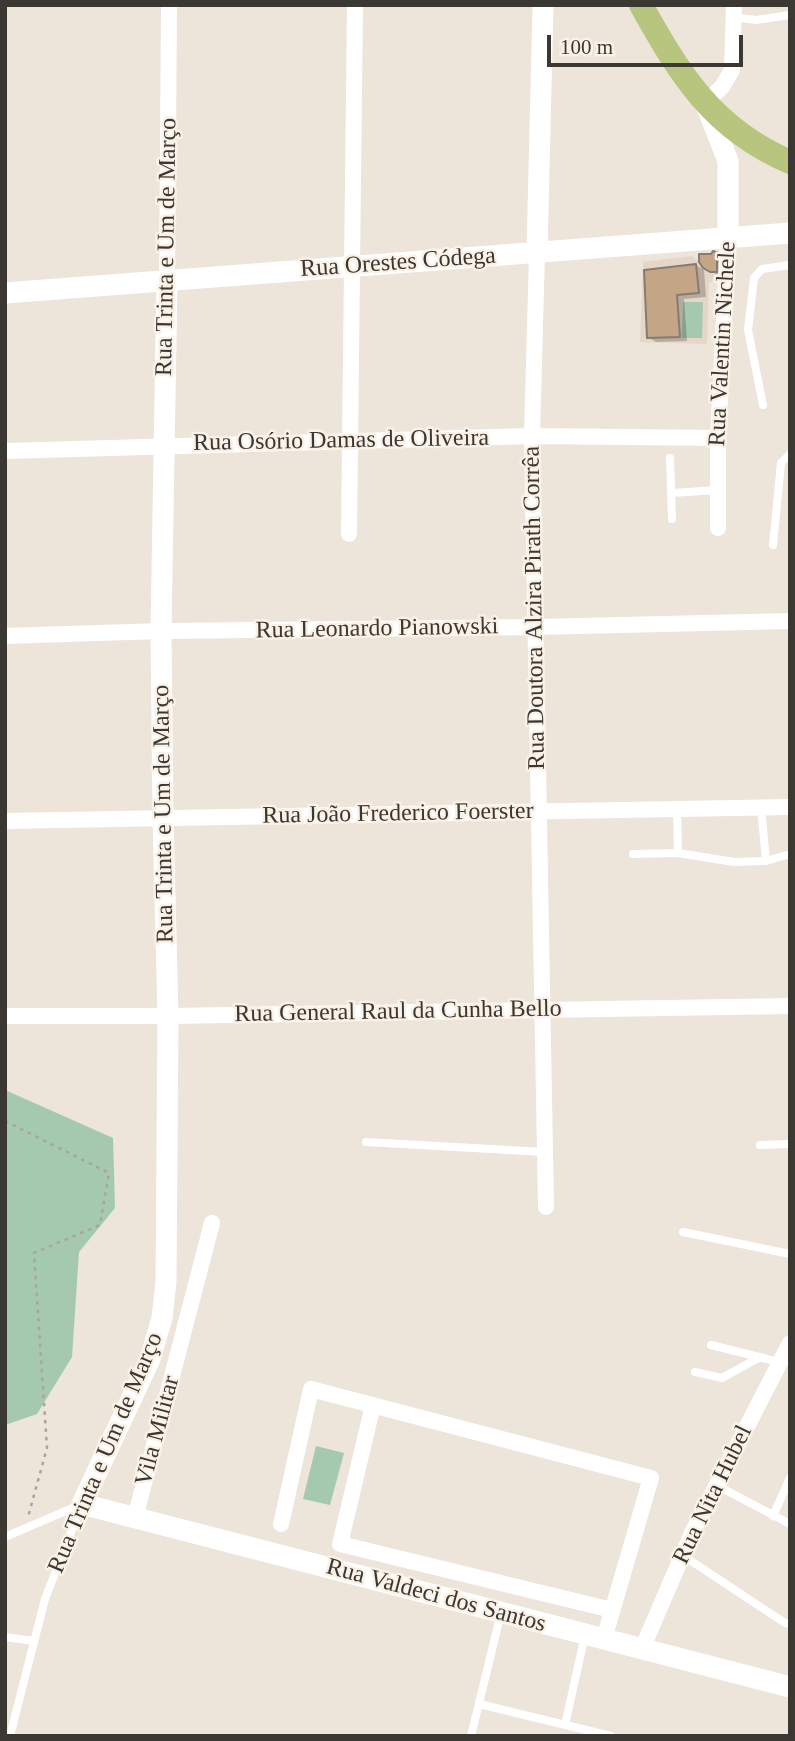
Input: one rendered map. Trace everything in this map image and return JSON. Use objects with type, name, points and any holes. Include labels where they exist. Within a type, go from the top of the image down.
[{"type":"main road","points":[[641,5],[675,65],[705,103],[754,144],[790,162]]},
{"type":"street","name":"Rua Trinta e Um de Março","points":[[82,1504],[150,1359],[162,1318],[166,1282],[168,1016],[161,631],[169,5]]},
{"type":"street","points":[[349,534],[355,5]]},
{"type":"street","name":"Rua Doutora Alzira Pirath Corrêa","points":[[544,6],[532,436],[546,1207]]},
{"type":"street","points":[[705,103],[722,88],[732,71],[734,11]]},
{"type":"street","name":"Rua Valentin Nichele","points":[[705,103],[728,161],[729,239],[718,439],[718,528]]},
{"type":"street","points":[[728,161],[754,144]]},
{"type":"street","name":"Rua Orestes Códega","points":[[5,293],[790,233]]},
{"type":"street","name":"Rua Osório Damas de Oliveira","points":[[5,451],[532,436],[718,439]]},
{"type":"street","name":"Rua Leonardo Pianowski","points":[[5,636],[790,621]]},
{"type":"street","name":"Rua João Frederico Foerster","points":[[5,821],[790,807]]},
{"type":"street","name":"Rua General Raul da Cunha Bello","points":[[5,1016],[790,1006]]},
{"type":"street","name":"Vila Militar","points":[[135,1518],[212,1223]]},
{"type":"street","name":"Rua Nita Hubel","points":[[642,1649],[682,1555],[790,1343]]},
{"type":"street","points":[[281,1524],[311,1389],[651,1478],[612,1609],[595,1637]]},
{"type":"street","points":[[373,1405],[340,1544],[612,1609]]},
{"type":"street","name":"Rua Valdeci dos Santos","points":[[82,1504],[790,1687]]},
{"type":"lane","points":[[734,11],[756,20],[790,15]]},
{"type":"lane","points":[[763,405],[748,330],[754,278],[762,269],[790,265]]},
{"type":"lane","points":[[773,545],[781,463],[790,454]]},
{"type":"lane","points":[[670,458],[672,519]]},
{"type":"lane","points":[[673,493],[718,490]]},
{"type":"lane","points":[[761,807],[766,861]]},
{"type":"lane","points":[[677,809],[678,853]]},
{"type":"lane","points":[[633,854],[678,853],[734,862],[766,861],[790,854]]},
{"type":"lane","points":[[366,1142],[545,1152]]},
{"type":"lane","points":[[760,1145],[790,1144]]},
{"type":"lane","points":[[683,1232],[790,1254]]},
{"type":"lane","points":[[710,1345],[779,1362]]},
{"type":"lane","points":[[695,1372],[722,1378],[760,1357]]},
{"type":"lane","points":[[774,1516],[790,1478]]},
{"type":"lane","points":[[716,1485],[790,1524]]},
{"type":"lane","points":[[5,1537],[82,1504]]},
{"type":"lane","name":"Rua Trinta e Um de Março","points":[[10,1736],[45,1599],[82,1504]]},
{"type":"lane","points":[[682,1555],[790,1624]]},
{"type":"lane","points":[[471,1736],[502,1613]]},
{"type":"lane","points":[[5,1637],[34,1642]]},
{"type":"lane","points":[[565,1725],[595,1637]]},
{"type":"lane","points":[[479,1704],[611,1736]]},
{"type":"lane","points":[[5,1714],[15,1716]]},
{"type":"path","points":[[5,1121],[109,1173],[100,1225],[34,1253],[47,1447],[24,1530]]},
{"type":"shaded area","points":[[692,256],[709,272],[717,272],[717,277],[709,283],[707,344],[640,342],[643,262]]},
{"type":"green space","points":[[683,302],[703,302],[702,338],[682,338]]},
{"type":"green space","points":[[5,1090],[113,1138],[115,1208],[79,1252],[72,1357],[37,1414],[5,1425]]},
{"type":"green space","points":[[316,1446],[344,1453],[330,1505],[303,1499]]},
{"type":"building","points":[[713,251],[719,253],[717,272],[710,272],[699,262],[699,254],[711,254]]},
{"type":"building","points":[[696,264],[699,293],[677,295],[680,337],[647,338],[644,270]]}]
